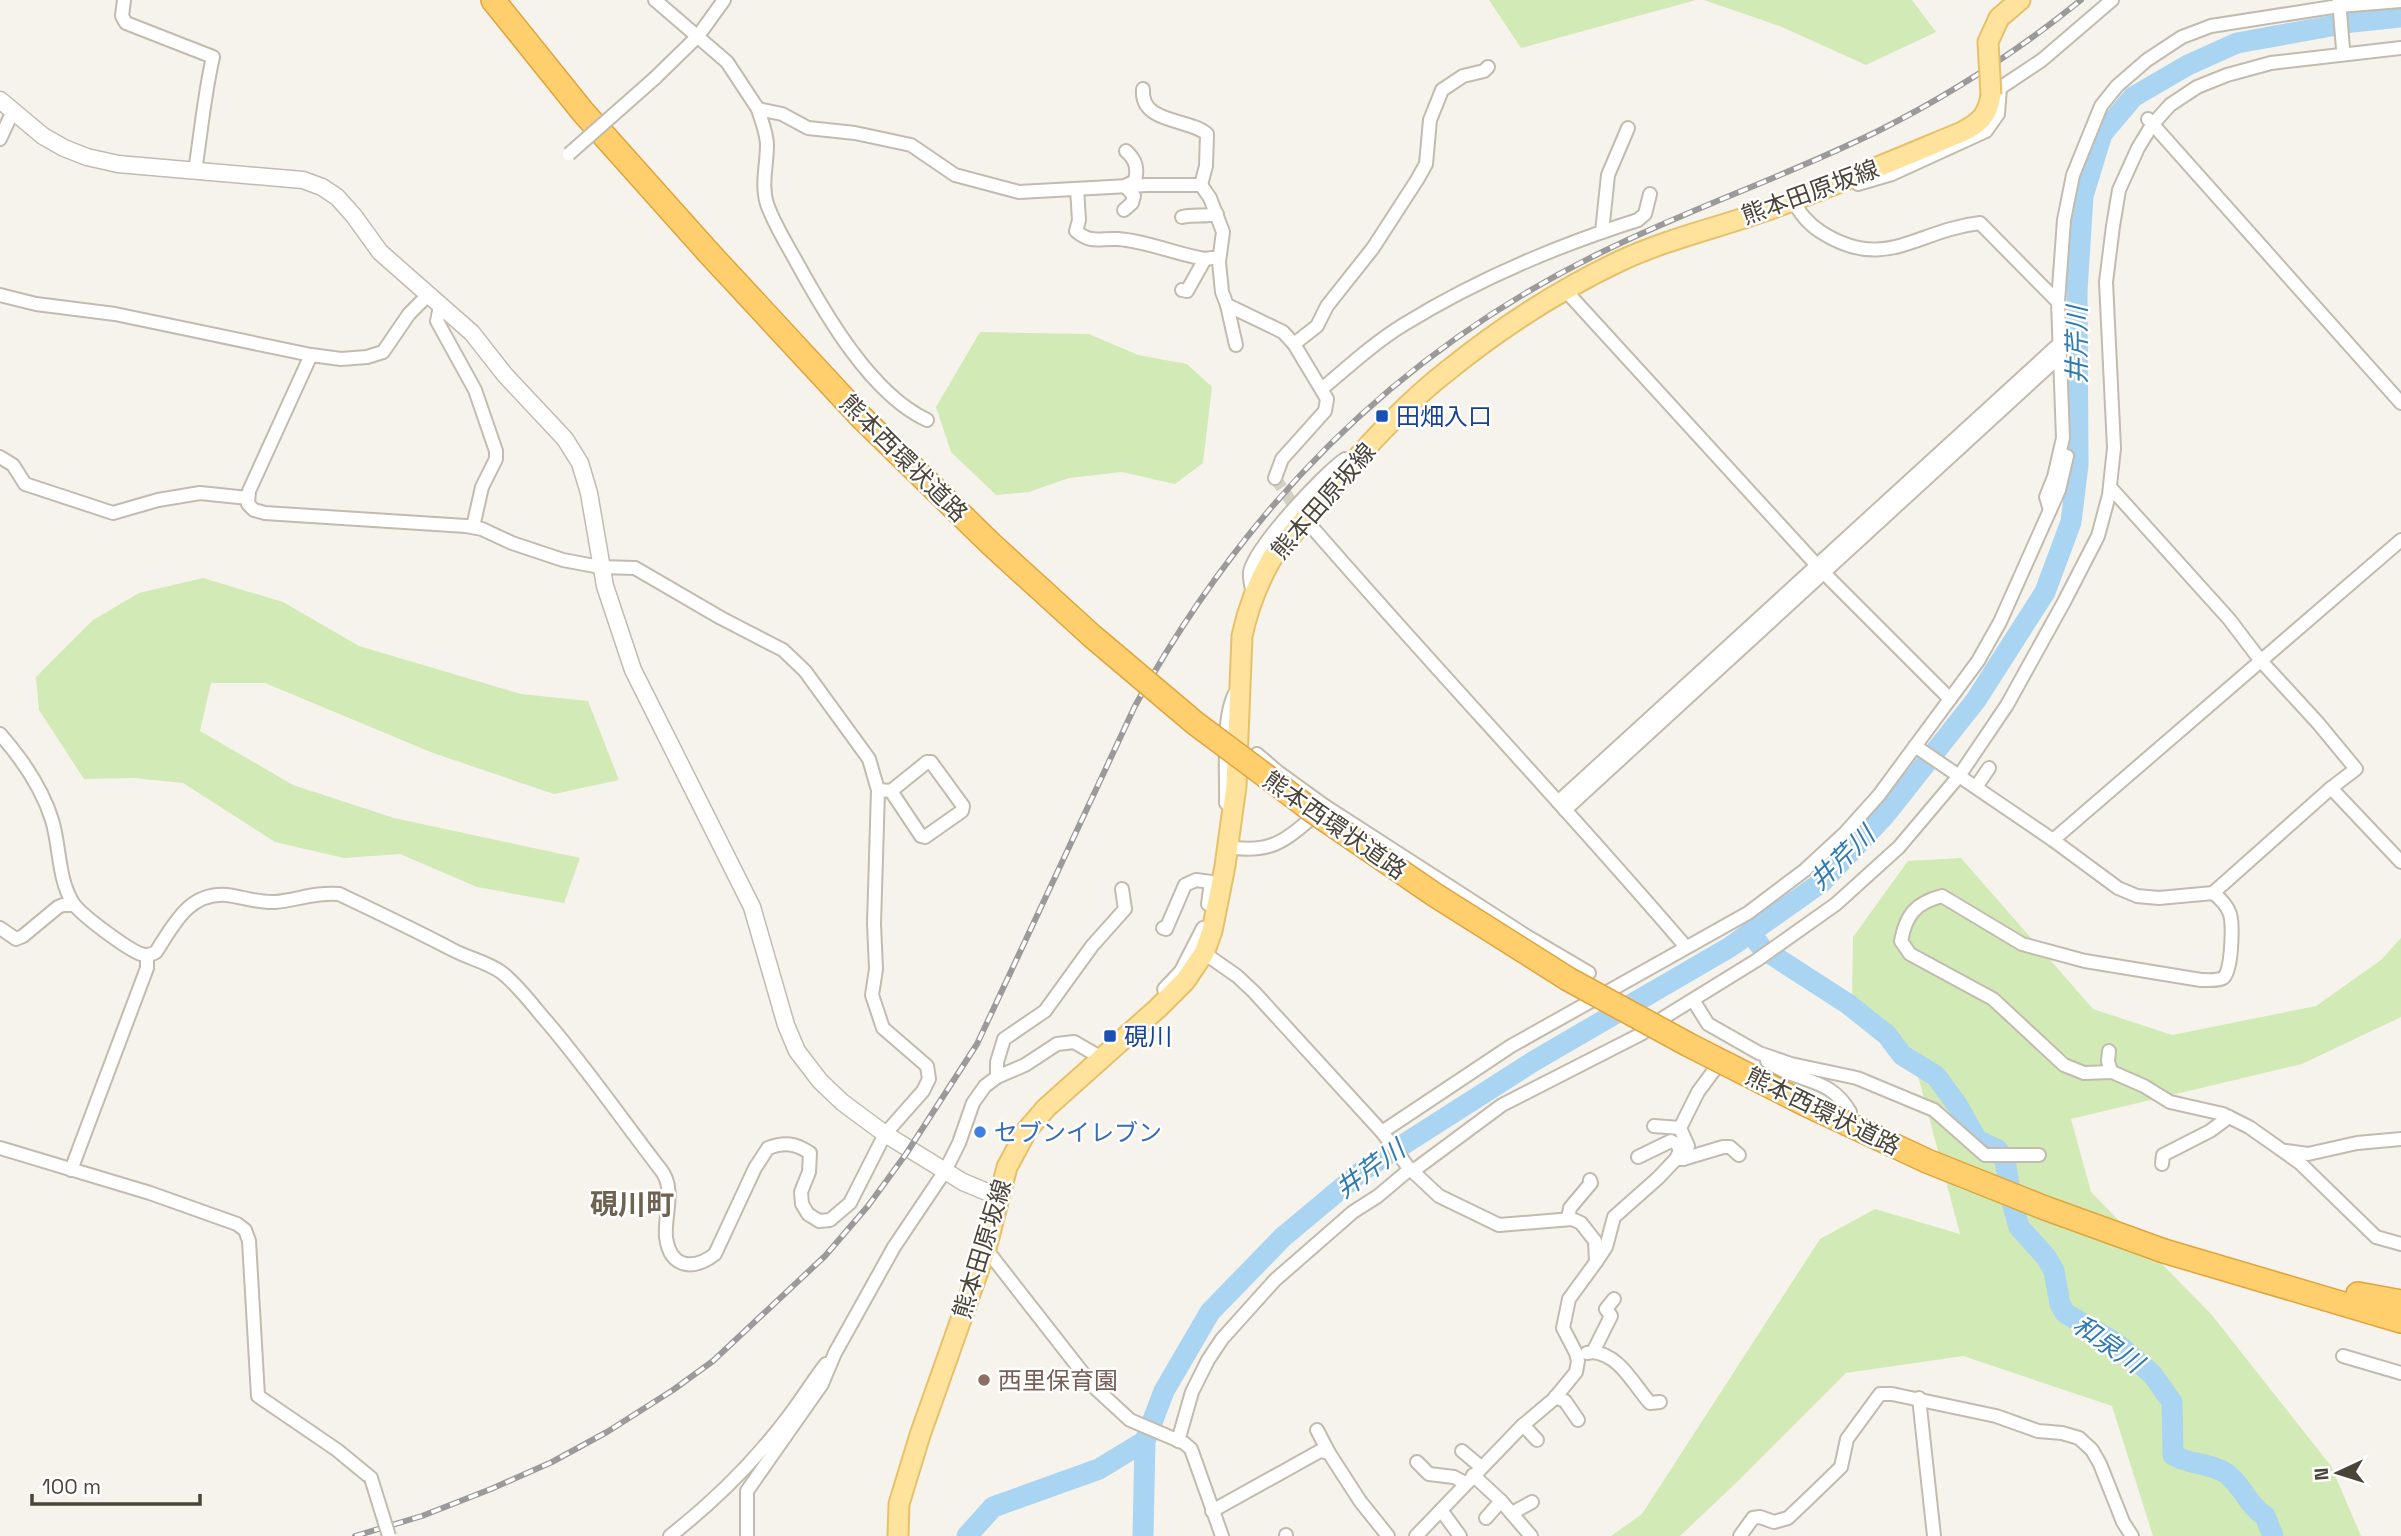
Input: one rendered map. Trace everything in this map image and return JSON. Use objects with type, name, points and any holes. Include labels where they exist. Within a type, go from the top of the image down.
[{"type":"highway","name":"熊本西環状道路","points":[[493,0],[583,111],[708,252],[860,416],[991,544],[1092,636],[1195,723],[1314,812],[1435,895],[1569,979],[1689,1045],[1805,1104],[1927,1161],[2045,1208],[2164,1251],[2401,1321]]},
{"type":"highway","points":[[2164,1251],[2401,1302]]},
{"type":"highway","points":[[2365,1311],[2401,1329]]},
{"type":"main road","name":"熊本田原坂線","points":[[898,1536],[899,1504],[920,1435],[986,1249],[1007,1167],[1027,1130],[1046,1108],[1158,1008],[1185,981],[1204,953],[1213,925],[1228,847],[1236,786],[1242,636],[1253,598],[1272,558],[1355,462],[1404,410],[1445,372],[1565,290],[1662,243],[1795,203],[1976,125],[1985,116],[1991,95],[1988,42],[1999,19],[2008,8],[2020,0]]},
{"type":"street","points":[[124,0],[122,16],[126,23],[213,58],[201,115],[202,130],[195,172]]},
{"type":"street","points":[[655,0],[727,62],[758,109],[767,142],[764,185],[766,202],[776,225],[820,304],[848,345],[886,392],[909,412],[927,420]]},
{"type":"street","points":[[569,154],[698,36],[724,0]]},
{"type":"street","points":[[2059,302],[1980,223],[1964,225],[1899,248],[1859,249],[1840,244],[1817,229],[1795,203],[1892,174],[1986,131],[1998,114],[2000,88],[2042,60],[2112,0]]},
{"type":"street","points":[[2050,510],[2046,497],[2054,477],[2058,449],[2063,438],[2059,302],[2064,220],[2073,175],[2101,106],[2117,86],[2147,60],[2173,43],[2211,26],[2339,6],[2401,1]]},
{"type":"street","points":[[2339,6],[2343,47]]},
{"type":"street","points":[[1663,1018],[1757,960],[1836,904],[1899,847],[1959,776],[2007,705],[2064,602],[2098,536],[2110,487],[2114,448],[2106,282],[2119,190],[2150,121],[2197,87],[2227,75],[2272,63],[2401,48]]},
{"type":"street","points":[[1294,344],[1318,326],[1327,306],[1373,248],[1417,180],[1426,164],[1430,120],[1442,90],[1463,76],[1484,71],[1488,67]]},
{"type":"street","points":[[1143,89],[1146,106],[1174,122],[1199,127],[1207,134],[1206,166],[1201,185]]},
{"type":"street","points":[[0,100],[43,136],[87,157],[118,164],[303,180],[322,187],[337,197],[354,216],[380,253],[472,333],[505,375],[565,439],[580,463],[589,493],[600,567],[615,619],[634,670],[752,907],[786,1025],[797,1051],[820,1082],[885,1134],[963,1182],[999,1197]]},
{"type":"street","points":[[758,109],[782,114],[808,128],[855,133],[911,145],[955,175],[1019,192],[1187,183],[1201,185],[1210,198],[1223,232],[1220,258],[1222,292],[1236,345]]},
{"type":"street","points":[[0,139],[13,111]]},
{"type":"street","points":[[2150,121],[2401,403]]},
{"type":"street","points":[[1602,232],[1608,175],[1628,128]]},
{"type":"street","points":[[1125,186],[1135,181],[1138,172],[1134,158],[1126,151]]},
{"type":"street","points":[[1124,211],[1132,204],[1134,197],[1125,186]]},
{"type":"street","points":[[1077,189],[1079,220],[1076,231],[1086,240],[1135,241],[1183,256],[1220,258]]},
{"type":"street","points":[[1322,388],[1402,325],[1521,263],[1638,220],[1645,214],[1650,194]]},
{"type":"street","points":[[1182,217],[1192,214],[1205,217],[1217,214]]},
{"type":"street","points":[[1182,290],[1187,291],[1205,259]]},
{"type":"street","points":[[1565,290],[1821,569],[1950,699]]},
{"type":"street","points":[[0,295],[36,304],[115,314],[341,359],[367,357],[383,352],[409,314],[434,301]]},
{"type":"street","points":[[434,301],[437,321],[479,398],[496,451],[496,459],[484,482],[473,527]]},
{"type":"street","points":[[1227,305],[1283,332],[1294,344],[1327,399],[1325,411],[1282,459],[1275,478]]},
{"type":"street","points":[[1562,806],[2060,349]]},
{"type":"street","points":[[311,355],[248,498],[250,508],[265,513],[473,527],[546,555],[600,567],[635,568],[783,650],[805,671],[869,760],[884,790],[922,836],[925,837],[962,811],[962,806],[931,762],[884,790]]},
{"type":"street","points":[[1382,1132],[1510,1046],[1748,914],[1805,870],[1844,834],[1916,748],[1978,661],[2000,622],[2059,490],[2067,456]]},
{"type":"street","points":[[0,457],[13,465],[25,484],[113,513],[158,500],[200,493],[248,498]]},
{"type":"street","points":[[1253,598],[1250,572],[1263,547],[1295,507],[1335,466],[1345,459],[1355,462]]},
{"type":"street","points":[[1916,748],[2053,840],[2118,888],[2137,896],[2159,898],[2213,893],[2356,769],[2261,661],[2229,619],[2110,487]]},
{"type":"street","points":[[1306,519],[1434,667],[1607,854],[1686,947]]},
{"type":"street","points":[[2053,840],[2401,540]]},
{"type":"street","points":[[1163,990],[1181,971],[1202,933],[1226,808],[1226,726],[1230,702],[1240,687]]},
{"type":"street","points":[[0,734],[22,760],[45,801],[52,821],[67,892],[74,905],[127,947],[147,956],[156,952],[181,912],[201,898],[228,895],[262,902],[295,900],[321,892],[339,894],[499,971],[522,993],[573,1053],[626,1127],[666,1176],[669,1199],[666,1236],[670,1251],[678,1261],[687,1266],[704,1263],[715,1254],[755,1168],[768,1148],[790,1143],[810,1153],[809,1172],[801,1192],[802,1204],[808,1214],[819,1221],[830,1220],[850,1203],[885,1134],[923,1091],[929,1079],[927,1066],[883,1028],[872,995],[876,969],[874,925],[884,790]]},
{"type":"street","points":[[1257,754],[1321,810],[1589,973]]},
{"type":"street","points":[[1976,787],[1989,768]]},
{"type":"street","points":[[2331,788],[2401,862]]},
{"type":"street","points":[[1228,847],[1247,850],[1283,842],[1321,810]]},
{"type":"street","points":[[1163,928],[1166,929],[1185,885],[1196,880],[1211,882]]},
{"type":"street","points":[[997,1077],[996,1062],[1004,1039],[1045,1011],[1076,967],[1125,909],[1122,889]]},
{"type":"street","points":[[2213,893],[2222,900],[2230,915],[2228,973],[2214,980],[2085,961],[2022,944],[1942,896],[1916,906],[1903,928],[1901,941],[1910,954],[1993,999],[2064,1065],[2084,1073],[2111,1072],[2144,1086],[2170,1102],[2229,1117],[2249,1127],[2300,1163],[2376,1237],[2401,1244]]},
{"type":"street","points":[[0,928],[16,939],[58,907],[74,905]]},
{"type":"street","points":[[1204,953],[1237,975],[1382,1132],[1410,1168],[1439,1196],[1499,1225],[1568,1219],[1581,1223],[1595,1241],[1596,1262]]},
{"type":"street","points":[[71,1170],[147,968],[147,956]]},
{"type":"street","points":[[1693,1000],[1708,1024],[1759,1053],[1791,1064],[1857,1078],[1934,1110],[1984,1155],[2039,1155]]},
{"type":"street","points":[[1172,1438],[1208,1360],[1222,1339],[1275,1280],[1353,1212],[1378,1196],[1410,1168],[1502,1105],[1643,1033]]},
{"type":"street","points":[[1724,1054],[1731,1038]]},
{"type":"street","points":[[747,1536],[747,1491],[822,1384],[835,1353],[894,1247],[946,1171],[973,1103],[985,1086],[1057,1044],[1074,1042],[1100,1057]]},
{"type":"street","points":[[2109,1051],[2111,1072]]},
{"type":"street","points":[[1759,1053],[1784,1071],[1832,1090],[1843,1099],[1850,1112]]},
{"type":"street","points":[[1680,1128],[1698,1092],[1715,1069]]},
{"type":"street","points":[[2162,1164],[2163,1155],[2210,1131],[2229,1117]]},
{"type":"street","points":[[1654,1126],[1680,1128]]},
{"type":"street","points":[[1416,1536],[1523,1425],[1555,1397],[1576,1372],[1576,1353],[1563,1328],[1569,1299],[1606,1247],[1614,1217],[1679,1159],[1688,1146],[1680,1128]]},
{"type":"street","points":[[2282,1151],[2308,1154],[2357,1143],[2401,1139]]},
{"type":"street","points":[[1638,1157],[1671,1141],[1677,1144],[1679,1159]]},
{"type":"street","points":[[1679,1159],[1723,1147],[1730,1147],[1739,1155]]},
{"type":"street","points":[[0,1149],[175,1202],[237,1224],[245,1230],[249,1241],[258,1396],[337,1450],[371,1478],[389,1536]]},
{"type":"street","points":[[1568,1219],[1570,1208],[1591,1183],[1590,1180]]},
{"type":"street","points":[[986,1249],[1086,1378],[1130,1420],[1191,1449],[1222,1536]]},
{"type":"street","points":[[1593,1352],[1611,1316],[1606,1309],[1614,1299]]},
{"type":"street","points":[[670,1536],[695,1516],[747,1465],[786,1420],[835,1353]]},
{"type":"street","points":[[1576,1353],[1603,1353],[1616,1360],[1650,1404],[1660,1402]]},
{"type":"street","points":[[2343,1356],[2401,1373]]},
{"type":"street","points":[[1740,1536],[1753,1518],[1760,1517],[1774,1522],[1788,1518],[1841,1467],[1847,1438],[1880,1394],[1919,1398],[1996,1416],[2038,1431],[2079,1438],[2092,1450],[2100,1464],[2123,1522],[2132,1536]]},
{"type":"street","points":[[1555,1397],[1564,1401],[1578,1420]]},
{"type":"street","points":[[1919,1398],[1934,1536]]},
{"type":"street","points":[[1523,1425],[1537,1440]]},
{"type":"street","points":[[1317,1430],[1360,1501],[1388,1536]]},
{"type":"street","points":[[1212,1511],[1320,1451],[1329,1452]]},
{"type":"street","points":[[1462,1451],[1473,1475],[1501,1501],[1531,1536]]},
{"type":"street","points":[[1417,1462],[1429,1474],[1454,1477],[1473,1475]]},
{"type":"street","points":[[1486,1518],[1501,1501]]},
{"type":"street","points":[[1512,1513],[1532,1502]]},
{"type":"street","points":[[1441,1510],[1460,1536]]},
{"type":"green space","points":[[1489,0],[1696,0],[1521,48]]},
{"type":"green space","points":[[1704,0],[1912,0],[1936,32],[1866,65],[1782,27]]},
{"type":"green space","points":[[980,332],[1089,334],[1138,355],[1187,364],[1212,387],[1203,463],[1175,484],[1122,472],[1069,478],[1029,492],[996,495],[951,452],[936,407]]},
{"type":"green space","points":[[203,578],[283,602],[359,646],[521,694],[588,701],[619,780],[554,794],[433,753],[265,683],[211,683],[200,731],[293,785],[394,818],[580,858],[564,903],[477,887],[400,854],[344,858],[275,842],[183,783],[134,778],[84,779],[39,710],[36,677],[93,620],[139,593]]},
{"type":"green space","points":[[1961,858],[2093,1009],[2172,1035],[2316,1006],[2381,960],[2401,938],[2401,1017],[2302,1064],[2071,1119],[2091,1192],[2211,1314],[2331,1466],[2361,1536],[2153,1536],[2112,1406],[1963,1356],[1846,1373],[1680,1536],[1611,1536],[1642,1514],[1820,1239],[1875,1209],[1960,1234],[1912,1053],[1852,1001],[1853,937],[1908,861]]},
{"type":"waterway","name":"井芹川","points":[[967,1536],[993,1507],[1099,1469],[1145,1441],[1164,1391],[1210,1312],[1283,1237],[1362,1171],[1534,1061],[1730,947],[1822,882],[1885,815],[1976,700],[2045,592],[2071,522],[2078,465],[2077,291],[2083,196],[2102,134],[2133,97],[2188,65],[2237,43],[2353,22],[2401,17]]},
{"type":"waterway","name":"和泉川","points":[[1750,933],[1763,949],[1848,1004],[1887,1035],[1902,1055],[1936,1076],[1958,1106],[1977,1140],[1998,1150],[2005,1161],[2019,1227],[2046,1257],[2054,1271],[2060,1304],[2065,1313],[2116,1343],[2152,1374],[2172,1402],[2173,1455],[2227,1474],[2265,1516],[2273,1536]]},
{"type":"waterway","points":[[1143,1536],[1145,1441]]},
{"type":"tunnel","points":[[1275,478],[1295,507]]},
{"type":"railway","points":[[355,1536],[422,1516],[491,1489],[552,1462],[607,1432],[713,1361],[825,1256],[868,1206],[906,1154],[977,1044],[1135,706],[1178,634],[1225,566],[1276,502],[1332,443],[1392,388],[1456,338],[1526,293],[1634,237],[1809,163],[1905,117],[1983,71],[2081,0]]},
{"type":"place","name":"田畑入口","points":[[1382,416]]},
{"type":"place","name":"硯川","points":[[1110,1036]]},
{"type":"place","name":"セブンイレブン","points":[[980,1132]]},
{"type":"place","name":"西里保育園","points":[[984,1380]]},
{"type":"district","name":"硯川町","points":[[632,1204]]}]
